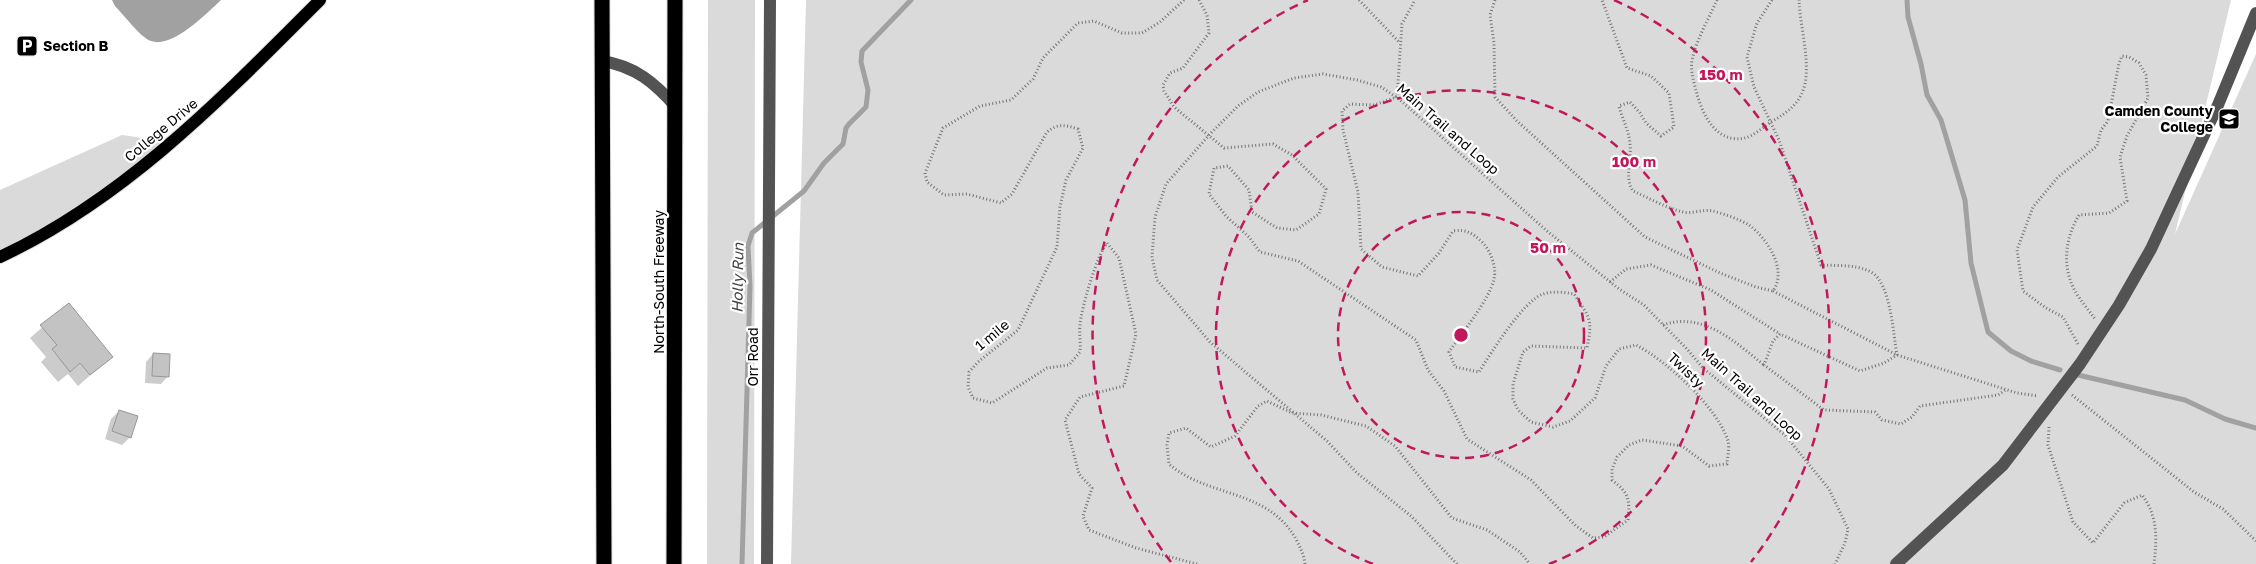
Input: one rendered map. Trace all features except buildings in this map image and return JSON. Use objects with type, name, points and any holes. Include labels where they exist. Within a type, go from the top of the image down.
[{"type":"highway","points":[[602,0],[604,564]]},
{"type":"highway","name":"North-South Freeway","points":[[674,564],[675,0]]},
{"type":"main road","name":"College Drive","points":[[0,257],[72,217],[122,182],[214,106],[320,0]]},
{"type":"street","name":"Orr Road","points":[[767,564],[770,0]]},
{"type":"street","points":[[1896,564],[2003,465],[2051,402],[2066,394],[2085,356],[2151,249],[2218,105],[2256,14]]},
{"type":"street","points":[[602,61],[618,63],[642,75],[661,90],[676,108]]},
{"type":"path","name":"1 mile","points":[[1184,0],[1160,22],[1142,33],[1122,32],[1094,21],[1078,23],[1043,58],[1033,79],[1011,100],[980,106],[943,128],[925,173],[927,182],[944,195],[967,194],[1001,203],[1012,194],[1047,132],[1055,126],[1064,125],[1078,129],[1083,148],[1066,180],[1060,207],[1057,247],[1018,330],[978,362],[969,372],[968,387],[973,398],[992,403],[1047,368],[1069,365],[1080,352],[1080,325],[1096,264],[1103,248],[1107,244],[1119,258],[1136,334],[1124,386],[1080,397],[1065,420],[1079,474],[1092,488],[1083,516],[1089,530],[1136,548],[1197,564]]},
{"type":"path","points":[[1199,0],[1207,15],[1209,33],[1183,68],[1170,73],[1163,85],[1164,91],[1174,108],[1210,134]]},
{"type":"path","points":[[1359,0],[1400,44]]},
{"type":"path","points":[[1397,97],[1402,24],[1415,0]]},
{"type":"path","points":[[1495,0],[1490,15],[1494,43],[1496,97],[1517,121],[1645,237],[1720,273],[1756,287],[1773,291],[1897,355],[2006,390],[2038,396],[2051,402]]},
{"type":"path","points":[[1602,0],[1627,68],[1651,76],[1669,93],[1674,127],[1661,136],[1646,123],[1630,102],[1619,106],[1627,126],[1630,145],[1628,184],[1633,191],[1684,212],[1710,210],[1748,225],[1764,241],[1780,273],[1778,284],[1773,291]]},
{"type":"path","points":[[1717,0],[1692,57],[1692,74],[1700,106],[1713,128],[1730,138],[1746,138],[1790,111],[1800,100],[1805,83],[1806,63],[1800,25],[1799,0]]},
{"type":"path","points":[[1772,0],[1757,23],[1747,57],[1754,86],[1779,140],[1821,265],[1852,266],[1872,272],[1886,291],[1897,355]]},
{"type":"path","points":[[2085,356],[2063,317],[2046,308],[2022,291],[2017,250],[2034,208],[2058,177],[2097,146],[2101,130],[2108,121],[2119,63],[2122,56],[2129,56],[2139,63],[2146,75],[2148,98],[2127,136],[2120,156],[2127,201],[2109,214],[2079,215],[2071,229],[2066,248],[2073,287],[2102,330]]},
{"type":"path","name":"Main Trail and Loop","points":[[1457,564],[1410,516],[1356,473],[1327,441],[1292,413],[1279,398],[1239,368],[1210,342],[1157,280],[1152,257],[1155,217],[1166,184],[1210,134],[1238,106],[1258,92],[1294,78],[1323,74],[1348,78],[1381,87],[1397,97],[1547,232],[1610,282],[1644,305],[1703,368],[1785,435],[1829,489],[1848,529],[1845,544],[1834,564]]},
{"type":"path","name":"Twisty","points":[[1210,134],[1224,148],[1274,144],[1292,155],[1326,189],[1319,214],[1296,230],[1277,228],[1252,212],[1249,190],[1228,166],[1214,168],[1209,194],[1226,216],[1249,238],[1260,252],[1298,261],[1416,340],[1428,370],[1444,391],[1467,438],[1531,480],[1576,526],[1594,538],[1604,537],[1628,520],[1629,503],[1624,490],[1612,480],[1612,469],[1617,456],[1629,445],[1642,440],[1662,442],[1682,446],[1710,466],[1726,464],[1729,443],[1719,423],[1679,375],[1647,350],[1636,344],[1619,349],[1606,366],[1595,398],[1570,421],[1553,427],[1531,422],[1518,410],[1513,399],[1513,384],[1523,352],[1531,346],[1587,348],[1591,327],[1587,314],[1574,294],[1564,292],[1542,294],[1519,314],[1479,372],[1455,367],[1449,352],[1486,297],[1494,279],[1492,260],[1486,245],[1471,232],[1462,229],[1453,231],[1439,253],[1418,276],[1382,267],[1361,250],[1358,192],[1344,130],[1342,111],[1350,104],[1374,105],[1397,97]]},
{"type":"path","points":[[1610,282],[1626,268],[1651,265],[1710,290],[1780,334],[1860,371],[1884,363],[1897,355]]},
{"type":"path","points":[[1664,325],[1673,321],[1691,321],[1721,331],[1824,410],[1875,412],[1882,420],[1901,424],[1912,417],[1920,406],[1998,395],[2006,390]]},
{"type":"path","points":[[1764,365],[1773,341],[1780,334]]},
{"type":"path","points":[[2066,394],[2194,492],[2223,509],[2256,542]]},
{"type":"path","points":[[1305,564],[1304,554],[1294,536],[1284,522],[1274,513],[1237,494],[1182,475],[1169,464],[1167,445],[1169,433],[1186,428],[1211,447],[1235,436],[1258,406],[1267,401],[1292,413],[1321,414],[1366,426],[1395,446],[1452,518],[1487,530],[1520,552],[1530,564]]},
{"type":"path","points":[[2049,418],[2048,445],[2073,522],[2092,543],[2124,503],[2142,495],[2148,503],[2157,527],[2154,564]]},
{"type":"shaded area","points":[[112,0],[221,0],[179,35],[159,42],[151,41],[142,35],[115,6]]},
{"type":"shaded area","points":[[708,0],[755,0],[754,564],[707,564]]},
{"type":"shaded area","points":[[806,0],[2231,0],[2175,234],[2256,54],[2256,564],[791,564]]},
{"type":"shaded area","points":[[122,135],[171,142],[72,217],[0,257],[0,190]]},
{"type":"waterway","name":"Holly Run","points":[[742,564],[750,286],[748,246],[752,233],[804,191],[824,163],[843,144],[846,128],[866,107],[868,90],[861,62],[862,51],[911,0]]},
{"type":"waterway","points":[[1907,0],[1908,17],[1921,64],[1927,95],[1941,120],[1965,200],[1971,263],[1988,332],[2011,351],[2031,361],[2060,370]]},
{"type":"waterway","points":[[2078,375],[2185,400],[2225,419],[2256,428]]},
{"type":"place","name":"Section B","points":[[27,46]]},
{"type":"place","name":"Camden County College","points":[[2229,119]]}]
